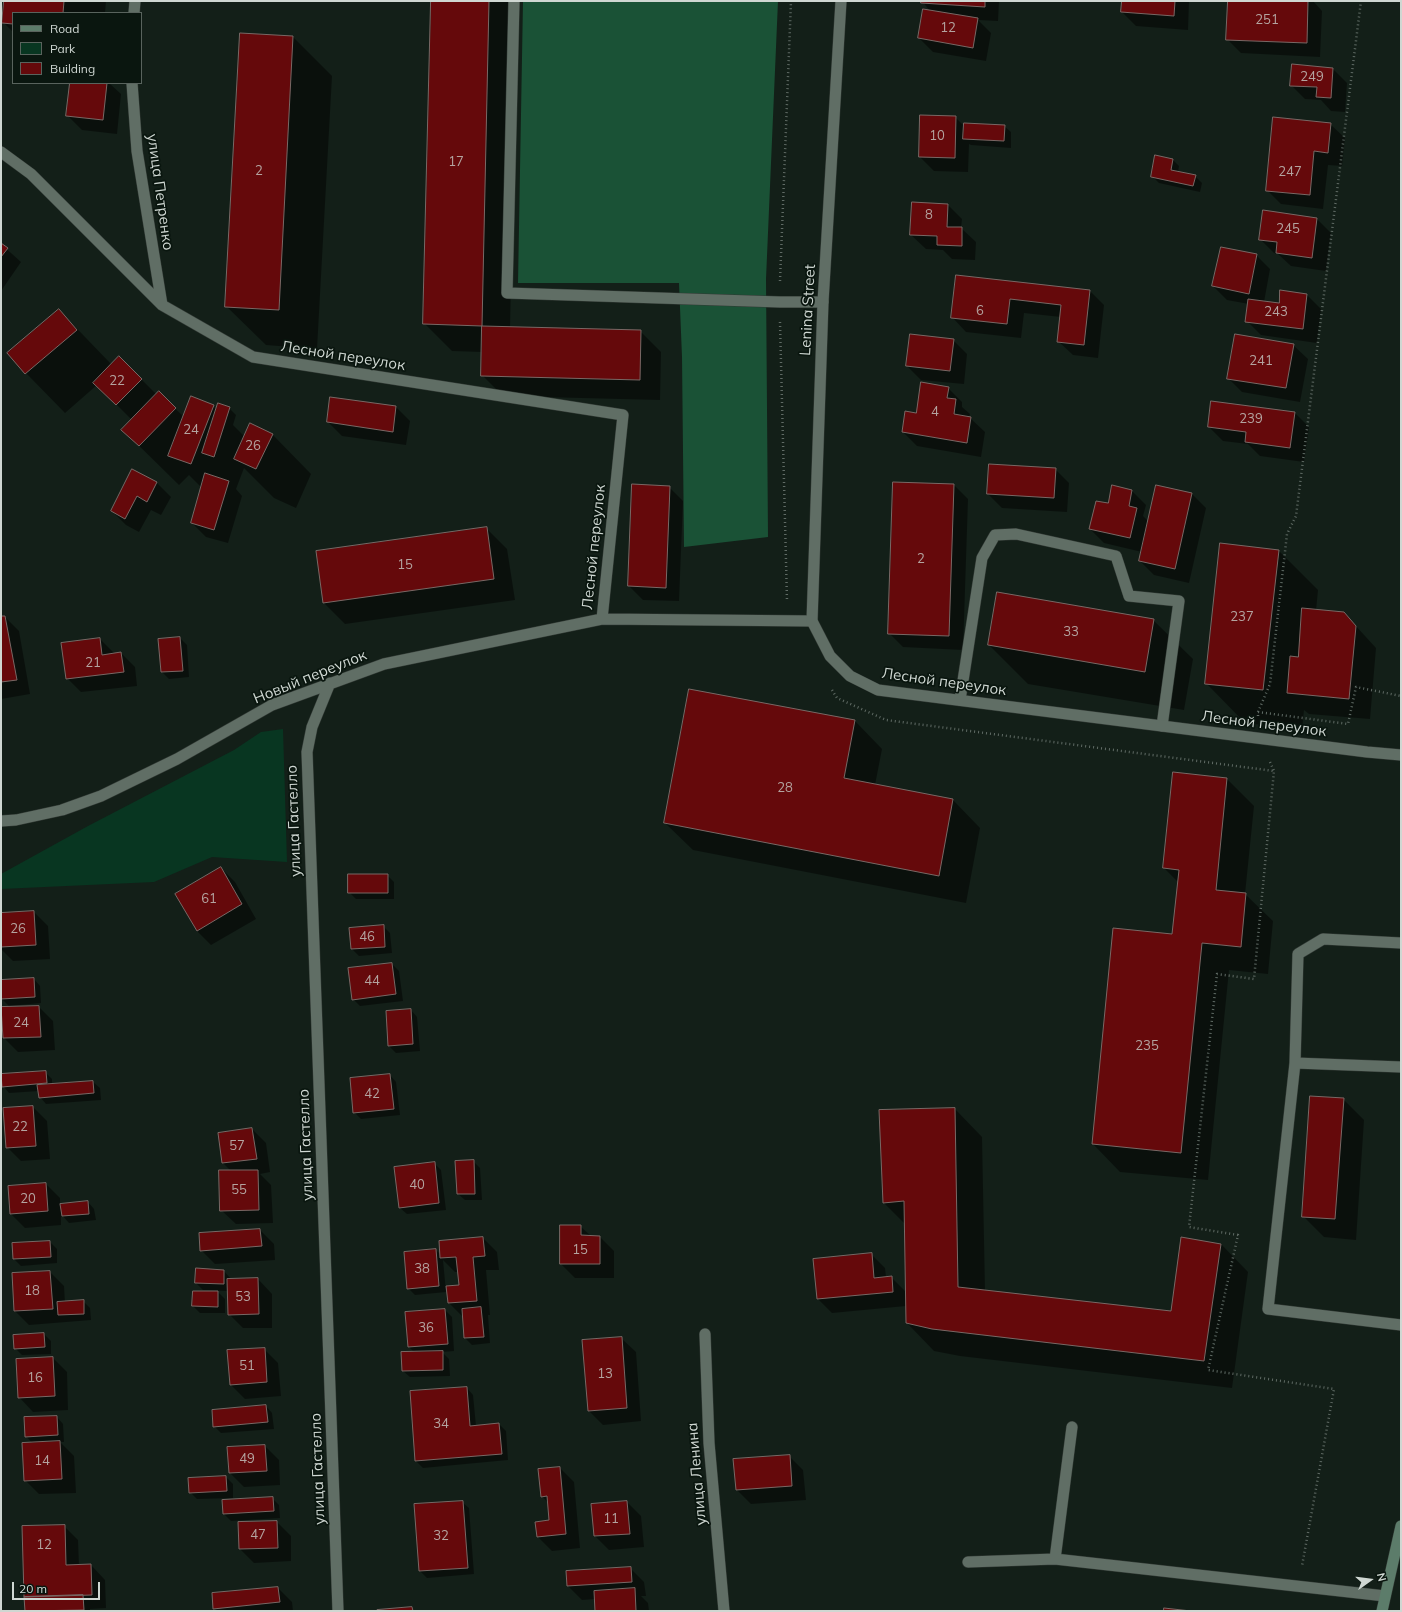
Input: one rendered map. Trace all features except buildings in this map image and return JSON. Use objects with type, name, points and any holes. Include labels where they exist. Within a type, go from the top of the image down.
[{"type":"main road","points":[[1382,1611],[1401,1526]]},
{"type":"street","points":[[134,1],[134,12]]},
{"type":"street","points":[[514,1],[507,293],[780,302],[823,302]]},
{"type":"street","name":"Lenina Street","points":[[812,621],[823,302],[841,1]]},
{"type":"street","name":"улица Петренко","points":[[132,84],[137,152],[162,305]]},
{"type":"street","name":"Лесной переулок","points":[[1,152],[31,174],[162,305],[253,357],[623,415],[602,619],[812,621],[830,656],[850,676],[878,690],[1262,739],[1401,755]]},
{"type":"street","points":[[960,700],[982,558],[995,535],[1016,534],[1116,556],[1129,596],[1179,601],[1162,726]]},
{"type":"street","name":"Новый переулок","points":[[1,821],[16,820],[62,810],[101,796],[177,759],[272,705],[384,664],[602,619]]},
{"type":"street","name":"улица Гастелло","points":[[330,683],[312,727],[307,752],[338,1611]]},
{"type":"street","points":[[1401,943],[1323,939],[1298,954],[1295,1063],[1268,1309],[1401,1325]]},
{"type":"street","points":[[1295,1063],[1401,1067]]},
{"type":"street","name":"улица Ленина","points":[[705,1334],[709,1443],[724,1611]]},
{"type":"street","points":[[1055,1559],[1072,1427]]},
{"type":"street","points":[[968,1562],[1055,1559],[1385,1596]]},
{"type":"path","points":[[1298,1586],[1334,1389],[1208,1370],[1238,1235],[1189,1227],[1217,974],[1254,979],[1274,771],[1262,739],[1258,712],[1270,684],[1287,534],[1296,516],[1361,1]]},
{"type":"path","points":[[787,567],[787,621]]},
{"type":"path","points":[[829,685],[837,698],[886,720],[1274,771]]},
{"type":"path","points":[[1258,712],[1348,724],[1356,687],[1401,696]]},
{"type":"green space","points":[[523,1],[778,1],[766,279],[768,537],[684,547],[682,357],[679,283],[518,283]]},
{"type":"green space","points":[[283,729],[287,862],[212,857],[154,882],[1,889],[1,874],[88,826],[234,750],[261,732]]}]
